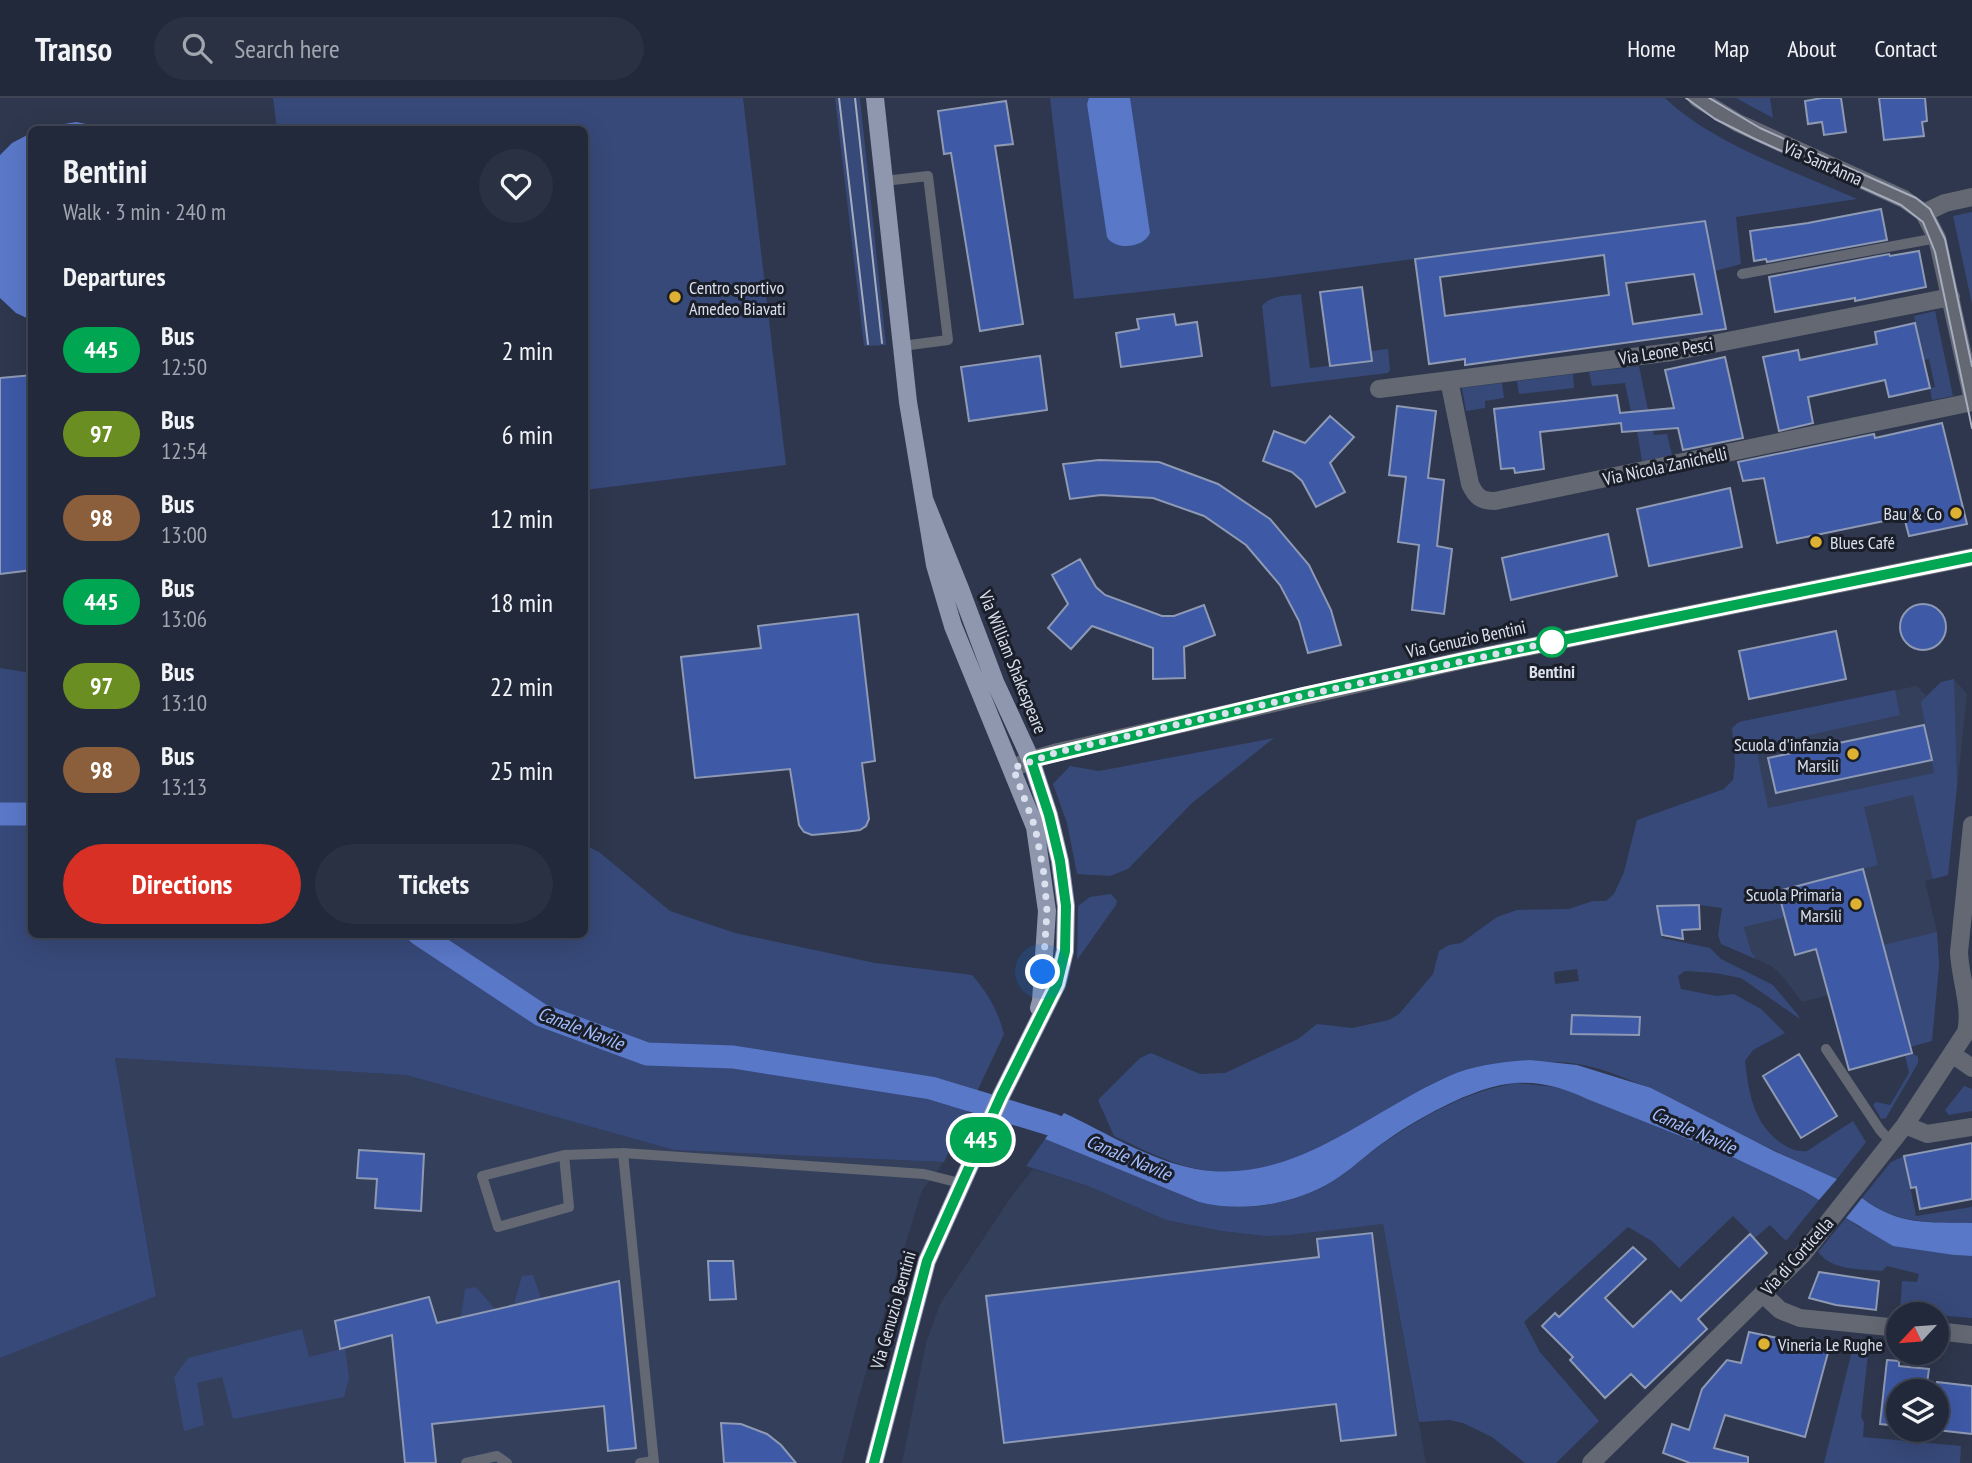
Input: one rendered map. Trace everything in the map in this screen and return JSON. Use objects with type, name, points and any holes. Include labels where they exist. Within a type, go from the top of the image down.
[{"type":"main road","name":"Via William Shakespeare","points":[[875,98],[911,426],[935,565],[953,626],[1035,827],[1047,911],[1041,1001],[1026,1045]]},
{"type":"main road","name":"Via William Shakespeare","points":[[923,499],[995,682],[1031,760],[1049,815],[1060,861],[1066,906],[1065,951],[1057,984],[963,1178]]},
{"type":"main road","name":"Via Genuzio Bentini","points":[[874,1463],[927,1261],[963,1178]]},
{"type":"street","name":"Via Sant'Anna","points":[[1697,98],[1738,124],[1904,199],[1924,214],[1937,238],[1972,396]]},
{"type":"street","points":[[1924,214],[1944,203],[1972,197]]},
{"type":"street","name":"Via Leone Pesci","points":[[1379,389],[1672,352],[1951,297]]},
{"type":"street","name":"Via Nicola Zanichelli","points":[[1449,380],[1470,484],[1475,495],[1484,501],[1496,501],[1972,402]]},
{"type":"street","name":"Via Genuzio Bentini","points":[[1013,768],[1031,760],[1375,679],[1972,557]]},
{"type":"street","points":[[1969,1028],[1959,952],[1972,825]]},
{"type":"street","name":"Via di Corticella","points":[[1591,1463],[1803,1254],[1905,1125],[1969,1028]]},
{"type":"street","points":[[1952,1055],[1972,1068]]},
{"type":"street","points":[[1905,1125],[1927,1134],[1972,1127]]},
{"type":"street","points":[[1763,1294],[1771,1303],[1790,1315],[1886,1326]]},
{"type":"street","points":[[1950,1332],[1972,1335]]},
{"type":"lane","points":[[884,181],[928,176],[948,340],[902,346]]},
{"type":"lane","points":[[1742,274],[1937,238]]},
{"type":"lane","points":[[1826,1049],[1880,1130],[1887,1149]]},
{"type":"lane","points":[[565,1155],[569,1207],[498,1227],[482,1176],[565,1155],[623,1153],[963,1178]]},
{"type":"lane","points":[[623,1153],[654,1462],[640,1463]]},
{"type":"lane","points":[[467,1463],[497,1456],[507,1463]]},
{"type":"shaded area","name":"Centro sportivo Amedeo Biavati","points":[[273,98],[743,98],[786,465],[588,490],[588,126],[277,126]]},
{"type":"shaded area","points":[[835,98],[860,98],[886,345],[864,346]]},
{"type":"shaded area","points":[[1050,98],[1665,98],[1731,143],[1857,199],[1736,217],[1741,264],[1715,271],[1705,221],[1268,278],[1074,299]]},
{"type":"shaded area","points":[[1736,98],[1770,98],[1773,118]]},
{"type":"shaded area","points":[[1972,212],[1972,304],[1953,216]]},
{"type":"shaded area","points":[[1301,294],[1310,368],[1372,361],[1371,351],[1388,349],[1388,373],[1271,387],[1262,306],[1274,298]]},
{"type":"shaded area","points":[[1935,311],[1953,396],[1932,400],[1930,388],[1935,387],[1929,359],[1913,362],[1910,347],[1920,344],[1914,316]]},
{"type":"shaded area","points":[[1639,366],[1648,410],[1631,412],[1625,383],[1592,386],[1589,372]]},
{"type":"shaded area","points":[[1573,374],[1574,388],[1519,394],[1517,381]]},
{"type":"shaded area","points":[[1502,383],[1504,398],[1485,401],[1485,408],[1466,411],[1462,388]]},
{"type":"shaded area","points":[[1653,430],[1654,435],[1667,434],[1672,455],[1642,461],[1637,431]]},
{"type":"shaded area","points":[[0,668],[28,673],[28,938],[588,938],[588,846],[599,852],[670,911],[735,933],[875,963],[972,975],[999,1018],[1004,1034],[944,1162],[674,1150],[406,1075],[115,1058],[156,1296],[0,1358]]},
{"type":"shaded area","points":[[1954,679],[1967,694],[1948,875],[1925,881],[1937,932],[1939,966],[1802,1002],[1773,967],[1756,959],[1744,927],[1785,916],[1739,722],[1917,686],[1926,696],[1941,682]]},
{"type":"shaded area","points":[[1954,679],[1957,785],[1948,875],[1933,879],[1913,795],[1864,807],[1878,865],[1778,891],[1785,917],[1744,927],[1756,959],[1721,944],[1718,935],[1722,908],[1699,905],[1657,906],[1662,938],[1710,948],[1721,959],[1773,985],[1798,1015],[1800,1019],[1741,978],[1685,971],[1678,976],[1681,989],[1717,996],[1734,994],[1761,1009],[1785,1033],[1753,1050],[1745,1061],[1754,1106],[1758,1117],[1772,1135],[1787,1147],[1800,1151],[1807,1151],[1853,1121],[1866,1142],[1837,1179],[1634,1082],[1594,1068],[1555,1062],[1488,1066],[1450,1076],[1333,1142],[1293,1160],[1250,1170],[1229,1172],[1184,1166],[1114,1136],[1098,1100],[1140,1058],[1151,1053],[1200,1074],[1225,1073],[1298,1039],[1317,1024],[1352,1028],[1389,1020],[1399,1014],[1433,974],[1439,951],[1449,945],[1461,943],[1497,917],[1517,910],[1569,909],[1593,901],[1606,901],[1614,894],[1624,872],[1637,820],[1724,789],[1733,780],[1735,763],[1732,728],[1739,722],[1895,690],[1900,715],[1756,747],[1768,808],[1934,773],[1921,702],[1941,682]],"holes":[[[1577,969],[1579,981],[1555,984],[1554,972]]]},
{"type":"shaded area","points":[[1274,738],[1192,803],[1128,869],[1110,876],[1077,874],[1067,823],[1053,784],[1070,766],[1099,771]]},
{"type":"shaded area","points":[[1111,894],[1117,901],[1116,905],[1077,960],[1078,906],[1090,897]]},
{"type":"shaded area","points":[[1937,932],[1939,966],[1932,1041],[1910,1047],[1883,945]]},
{"type":"shaded area","points":[[1912,1053],[1918,1057],[1918,1063],[1886,1118],[1881,1119],[1873,1105],[1876,1102],[1890,1105],[1909,1073],[1905,1055]]},
{"type":"shaded area","points":[[115,1058],[406,1075],[674,1150],[944,1162],[922,1190],[859,1396],[842,1463],[0,1463],[0,1358],[156,1295]]},
{"type":"shaded area","points":[[1516,1083],[1566,1088],[1587,1099],[1726,1154],[1819,1200],[1786,1241],[1770,1225],[1755,1238],[1733,1216],[1679,1268],[1652,1241],[1628,1227],[1524,1322],[1540,1352],[1599,1421],[1556,1463],[1525,1463],[1492,1437],[1463,1423],[1449,1420],[1419,1422],[1383,1224],[1288,1235],[1264,1236],[1221,1231],[1166,1220],[1088,1186],[1026,1166],[1045,1139],[1199,1202],[1233,1207],[1268,1205],[1318,1189],[1400,1132],[1448,1105],[1481,1092]]},
{"type":"shaded area","points":[[1964,1086],[1972,1089],[1972,1111],[1949,1115],[1945,1110]]},
{"type":"shaded area","points":[[1904,1156],[1916,1216],[1972,1207],[1972,1223],[1901,1218],[1862,1198],[1891,1162]]},
{"type":"shaded area","points":[[1033,1169],[1088,1186],[1166,1220],[1221,1231],[1264,1236],[1383,1224],[1426,1463],[902,1463],[926,1343],[940,1304],[1011,1197]]},
{"type":"shaded area","points":[[1846,1218],[1859,1227],[1954,1255],[1972,1256],[1972,1318],[1950,1316],[1950,1302],[1901,1302],[1902,1281],[1917,1282],[1919,1274],[1887,1266],[1882,1271],[1847,1268],[1831,1263],[1818,1252]]},
{"type":"shaded area","points":[[533,1275],[541,1298],[514,1304],[522,1276]]},
{"type":"shaded area","points":[[476,1287],[495,1309],[461,1317],[465,1289]]},
{"type":"shaded area","points":[[302,1329],[309,1357],[345,1348],[349,1378],[344,1397],[233,1419],[222,1377],[197,1383],[204,1425],[184,1431],[174,1377],[188,1358]]},
{"type":"shaded area","points":[[1854,1343],[1869,1345],[1861,1417],[1864,1422],[1863,1437],[1886,1439],[1886,1442],[1961,1446],[1960,1463],[1824,1463]]},
{"type":"water","points":[[1089,98],[1130,98],[1150,233],[1136,245],[1123,246],[1107,237],[1087,104]]},
{"type":"water","points":[[76,122],[96,126],[53,126]]},
{"type":"water","points":[[28,135],[28,319],[16,313],[0,298],[0,155],[12,143]]},
{"type":"water","points":[[1530,1060],[1577,1065],[1651,1088],[1774,1151],[1837,1179],[1819,1200],[1726,1154],[1570,1092],[1534,1083],[1498,1086],[1444,1106],[1380,1145],[1333,1181],[1301,1196],[1268,1205],[1233,1207],[1199,1202],[1045,1139],[1064,1113],[1145,1153],[1179,1165],[1231,1171],[1264,1167],[1327,1143],[1447,1077],[1488,1065]]},
{"type":"water","points":[[1862,1198],[1888,1214],[1914,1221],[1972,1223],[1972,1256],[1893,1246],[1846,1218]]},
{"type":"building","points":[[1841,98],[1846,132],[1824,135],[1822,122],[1808,124],[1805,101]]},
{"type":"building","points":[[1879,98],[1925,98],[1927,121],[1922,122],[1924,136],[1884,140]]},
{"type":"building","points":[[1006,101],[1013,144],[995,146],[1023,324],[980,331],[951,153],[944,154],[938,111]]},
{"type":"building","points":[[1881,209],[1887,240],[1767,262],[1766,259],[1754,261],[1750,231]]},
{"type":"building","points":[[1705,221],[1726,329],[1465,365],[1465,359],[1429,364],[1415,259]],"holes":[[[1604,255],[1609,295],[1445,316],[1440,277]],[[1694,274],[1702,314],[1633,324],[1626,283]]]},
{"type":"building","points":[[1919,251],[1926,287],[1855,301],[1855,298],[1775,312],[1769,277],[1889,254]]},
{"type":"building","points":[[1362,287],[1372,361],[1330,366],[1320,292]]},
{"type":"building","points":[[1174,314],[1176,325],[1197,322],[1202,356],[1121,367],[1116,333],[1139,329],[1137,319]]},
{"type":"building","points":[[1915,323],[1930,388],[1889,397],[1885,380],[1808,397],[1813,423],[1779,431],[1763,357],[1798,350],[1800,360],[1877,344],[1875,332]]},
{"type":"building","points":[[1040,356],[1047,410],[969,421],[961,367]]},
{"type":"building","points":[[1725,357],[1743,438],[1683,450],[1678,428],[1622,432],[1621,423],[1540,432],[1544,469],[1515,473],[1514,468],[1501,469],[1494,409],[1617,395],[1620,413],[1674,408],[1665,370]]},
{"type":"building","points":[[28,375],[28,570],[0,574],[0,378]]},
{"type":"building","points":[[1397,406],[1436,411],[1428,478],[1444,480],[1437,546],[1452,549],[1444,614],[1412,610],[1419,545],[1398,542],[1406,477],[1389,475]]},
{"type":"building","points":[[1330,416],[1354,437],[1330,463],[1345,492],[1316,507],[1302,481],[1292,472],[1263,461],[1274,431],[1305,443]]},
{"type":"building","points":[[1942,423],[1967,524],[1909,536],[1904,517],[1777,543],[1764,478],[1743,481],[1738,462],[1874,434],[1875,438]]},
{"type":"building","points":[[1099,460],[1159,462],[1218,484],[1270,519],[1309,565],[1331,610],[1341,645],[1308,653],[1299,621],[1280,585],[1246,545],[1204,516],[1153,498],[1101,495],[1070,499],[1063,464]]},
{"type":"building","points":[[1730,488],[1742,547],[1649,566],[1637,509]]},
{"type":"building","points":[[1608,534],[1617,576],[1511,600],[1502,558]]},
{"type":"building","points":[[1080,559],[1096,587],[1105,595],[1162,616],[1174,616],[1204,605],[1215,635],[1184,647],[1185,678],[1153,679],[1153,648],[1092,626],[1071,649],[1048,628],[1068,604],[1052,575]]},
{"type":"building","points":[[1923,604],[1939,611],[1946,627],[1939,643],[1923,650],[1907,643],[1900,627],[1907,611]]},
{"type":"building","points":[[858,614],[875,761],[862,763],[869,819],[866,826],[860,830],[844,832],[812,835],[804,832],[799,825],[790,769],[695,778],[681,657],[761,648],[758,626]]},
{"type":"building","points":[[1836,631],[1846,679],[1749,699],[1739,651]]},
{"type":"building","points":[[1924,725],[1932,760],[1776,793],[1768,758]]},
{"type":"building","points":[[1863,869],[1912,1053],[1849,1070],[1816,949],[1795,955],[1778,891]]},
{"type":"building","points":[[1699,905],[1700,929],[1682,930],[1683,939],[1662,935],[1657,906]]},
{"type":"building","points":[[1572,1015],[1640,1017],[1639,1035],[1571,1034]]},
{"type":"building","points":[[1799,1054],[1837,1116],[1801,1138],[1763,1076]]},
{"type":"building","points":[[1972,1143],[1972,1199],[1920,1209],[1916,1187],[1911,1188],[1904,1156]]},
{"type":"building","points":[[359,1150],[424,1154],[421,1211],[375,1208],[377,1179],[357,1178]]},
{"type":"building","points":[[1372,1233],[1396,1435],[1341,1441],[1336,1404],[1004,1443],[986,1296],[1319,1257],[1317,1239]]},
{"type":"building","points":[[1750,1234],[1767,1253],[1698,1319],[1707,1329],[1645,1388],[1631,1374],[1605,1398],[1570,1360],[1573,1357],[1542,1326],[1555,1313],[1559,1317],[1633,1247],[1646,1259],[1605,1298],[1633,1327],[1671,1291],[1681,1301]]},
{"type":"building","points":[[708,1261],[733,1261],[736,1299],[710,1300]]},
{"type":"building","points":[[1819,1272],[1879,1281],[1876,1310],[1836,1305],[1809,1298]]},
{"type":"building","points":[[619,1281],[636,1448],[608,1451],[604,1406],[432,1424],[436,1463],[405,1463],[392,1335],[340,1349],[335,1321],[429,1297],[437,1323]]},
{"type":"building","points":[[1749,1332],[1829,1349],[1805,1437],[1725,1415],[1714,1448],[1748,1457],[1748,1463],[1690,1463],[1663,1453],[1672,1424],[1689,1430],[1702,1389],[1727,1360],[1741,1363]]},
{"type":"building","points":[[1886,1365],[1929,1369],[1928,1379],[1886,1379],[1886,1425],[1880,1424]]},
{"type":"building","points":[[1949,1383],[1972,1386],[1972,1434],[1949,1431]]},
{"type":"building","points":[[721,1423],[741,1424],[767,1434],[781,1445],[796,1463],[724,1463]]},
{"type":"waterway","name":"Canale Navile","points":[[0,814],[28,814]]},
{"type":"waterway","name":"Canale Navile","points":[[425,938],[541,1015],[647,1054],[733,1057],[931,1088],[1053,1125],[1081,1137]]},
{"type":"tram line","points":[[839,98],[868,344]]},
{"type":"tram line","points":[[855,98],[882,343]]},
{"type":"tram line","points":[[1686,98],[1715,119],[1901,205],[1923,222],[1935,252],[1972,428]]},
{"type":"tram line","points":[[1709,98],[1760,128],[1916,198],[1930,209],[1945,239],[1972,366]]},
{"type":"bus line","name":"445","points":[[874,1463],[927,1261],[960,1183],[1057,984],[1065,951],[1066,906],[1060,861],[1049,815],[1031,760],[1303,695],[1464,660],[1972,557]]},
{"type":"place","name":"Centro sportivo Amedeo Biavati","points":[[675,297]]},
{"type":"place","name":"Bau & Co","points":[[1956,513]]},
{"type":"place","name":"Blues Café","points":[[1816,542]]},
{"type":"place","name":"Bentini","points":[[1552,642]]},
{"type":"place","name":"Scuola d'infanzia Marsili","points":[[1853,754]]},
{"type":"place","name":"Scuola Primaria Marsili","points":[[1856,904]]},
{"type":"place","name":"Vineria Le Rughe","points":[[1764,1344]]},
{"type":"route","points":[[1043,972],[1047,911],[1044,874],[1035,827],[1013,768],[1058,752],[1552,642]]}]
